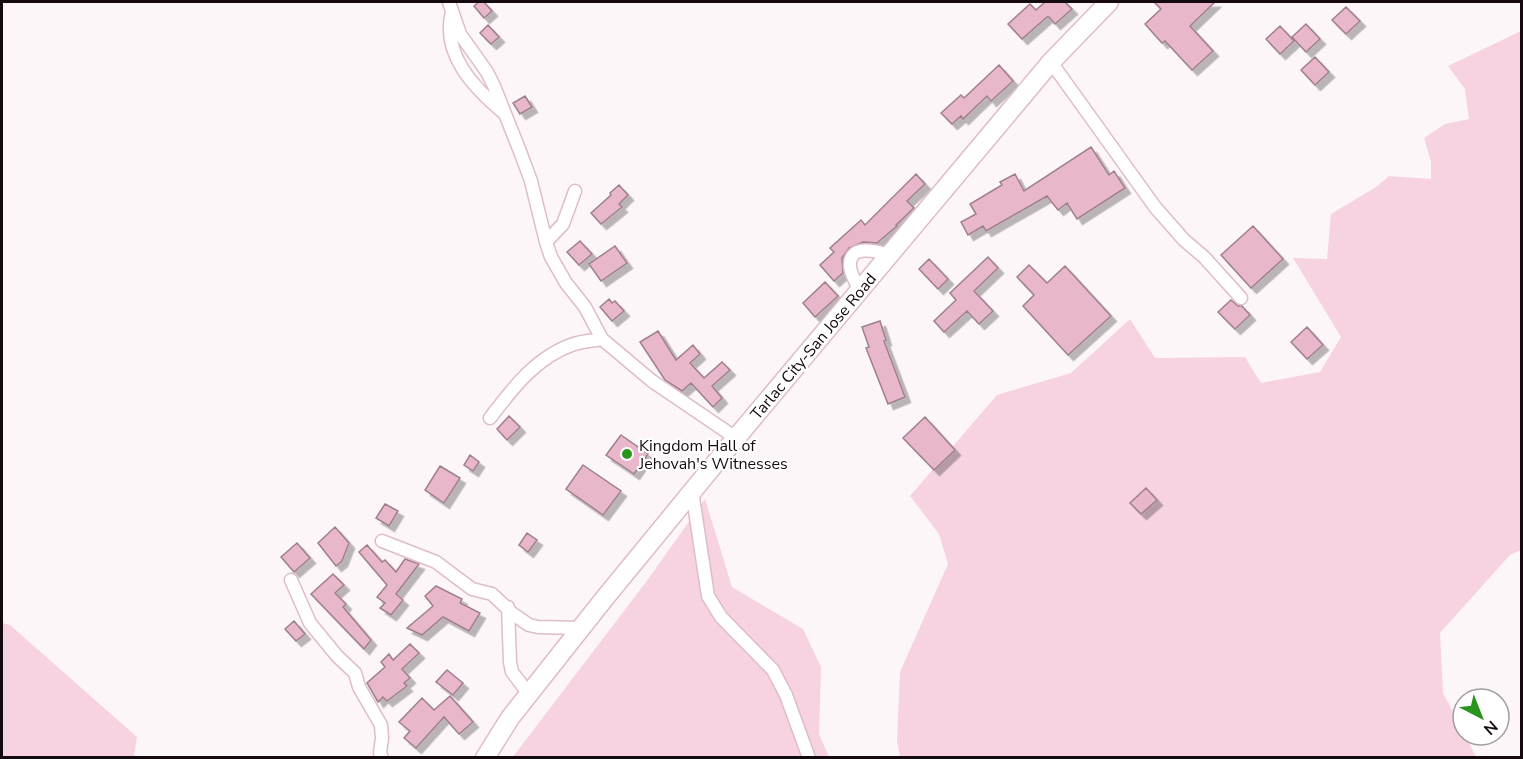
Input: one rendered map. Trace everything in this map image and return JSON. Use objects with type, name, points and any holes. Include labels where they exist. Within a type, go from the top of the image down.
[{"type":"main road","name":"Tarlac City-San Jose Road","points":[[485,758],[492,743],[529,694],[736,438],[1051,62],[1109,2]]},
{"type":"street","points":[[450,6],[448,32],[453,52],[478,90],[504,114]]},
{"type":"street","points":[[450,6],[467,45],[487,72],[531,181],[546,242],[558,270],[585,307],[602,339],[652,381],[736,438]]},
{"type":"street","points":[[1051,62],[1155,207],[1241,298]]},
{"type":"street","points":[[546,242],[563,224],[575,191]]},
{"type":"street","points":[[860,290],[850,270],[852,258],[867,249],[890,255]]},
{"type":"street","points":[[490,418],[516,384],[533,369],[565,348],[602,339]]},
{"type":"street","points":[[693,491],[708,596],[721,617],[773,670],[786,695],[809,758]]},
{"type":"street","points":[[382,541],[436,562],[471,589],[492,594],[513,614],[529,625],[581,628]]},
{"type":"street","points":[[291,580],[310,623],[337,656],[355,673],[359,687],[381,725],[380,753],[382,758]]},
{"type":"street","points":[[508,607],[512,672],[529,694]]},
{"type":"shaded area","points":[[1521,31],[1521,550],[1510,555],[1440,633],[1443,693],[1451,708],[1451,747],[1471,747],[1476,757],[900,757],[897,741],[900,672],[948,564],[939,534],[910,496],[997,395],[1071,373],[1130,319],[1155,358],[1245,357],[1261,383],[1320,372],[1341,337],[1293,258],[1327,259],[1331,214],[1376,187],[1389,176],[1431,179],[1431,162],[1424,138],[1445,124],[1469,119],[1465,89],[1448,66]]},
{"type":"shaded area","points":[[705,499],[732,587],[803,629],[821,667],[819,734],[829,757],[512,758],[646,582]]},
{"type":"shaded area","points":[[2,623],[10,625],[137,737],[134,757],[2,757]]},
{"type":"building","points":[[479,2],[484,2],[492,11],[484,18],[474,6]]},
{"type":"building","points":[[1045,2],[1065,2],[1072,9],[1055,24],[1047,17],[1022,39],[1008,24],[1030,4],[1036,10]]},
{"type":"building","points":[[1154,2],[1215,2],[1190,26],[1213,51],[1192,70],[1165,41],[1162,43],[1145,24],[1161,9]]},
{"type":"building","points":[[1346,7],[1360,21],[1346,34],[1332,20]]},
{"type":"building","points":[[1306,24],[1320,39],[1306,52],[1292,37]]},
{"type":"building","points":[[488,25],[499,37],[491,44],[480,33]]},
{"type":"building","points":[[1280,26],[1294,41],[1280,54],[1266,39]]},
{"type":"building","points":[[1315,57],[1329,72],[1315,85],[1301,70]]},
{"type":"building","points":[[999,65],[1013,81],[991,101],[987,96],[963,119],[961,116],[952,124],[941,113],[961,95],[964,98]]},
{"type":"building","points":[[525,96],[532,107],[520,114],[513,103]]},
{"type":"building","points":[[1091,147],[1109,175],[1114,171],[1125,188],[1077,219],[1067,203],[1058,210],[1047,196],[986,231],[983,226],[968,235],[961,222],[976,214],[970,204],[1002,185],[1000,182],[1015,174],[1024,191]]},
{"type":"building","points":[[916,174],[925,184],[907,201],[914,208],[877,243],[863,242],[849,248],[842,258],[843,273],[834,281],[820,265],[834,252],[830,248],[861,220],[865,225]]},
{"type":"building","points":[[619,185],[628,195],[619,204],[622,207],[601,224],[591,213]]},
{"type":"building","points":[[1253,226],[1283,259],[1251,288],[1221,255]]},
{"type":"building","points":[[580,241],[592,254],[579,265],[567,252]]},
{"type":"building","points":[[615,246],[627,263],[601,281],[589,264]]},
{"type":"building","points":[[988,257],[998,268],[974,291],[993,311],[979,324],[967,311],[944,332],[934,321],[956,300],[950,293]]},
{"type":"building","points":[[929,259],[948,279],[938,289],[919,269]]},
{"type":"building","points":[[1029,265],[1047,283],[1065,266],[1111,316],[1068,355],[1023,306],[1034,295],[1017,277]]},
{"type":"building","points":[[825,282],[838,296],[815,317],[803,303]]},
{"type":"building","points":[[609,299],[612,303],[615,301],[624,311],[612,321],[600,307]]},
{"type":"building","points":[[1231,300],[1238,306],[1242,306],[1250,315],[1235,329],[1218,312]]},
{"type":"building","points":[[880,321],[886,340],[884,341],[905,397],[888,404],[866,348],[869,347],[862,327]]},
{"type":"building","points":[[1307,327],[1323,345],[1307,359],[1291,342]]},
{"type":"building","points":[[658,331],[676,360],[693,345],[700,354],[690,363],[704,378],[722,362],[730,370],[712,386],[722,398],[713,407],[691,383],[682,391],[665,380],[640,342]]},
{"type":"building","points":[[509,416],[520,427],[507,440],[497,429]]},
{"type":"building","points":[[925,417],[955,450],[934,470],[903,438]]},
{"type":"building","name":"Kingdom Hall of Jehovah's Witnesses","points":[[621,435],[648,454],[634,474],[606,455]]},
{"type":"building","points":[[470,455],[479,462],[473,471],[464,465]]},
{"type":"building","points":[[583,465],[621,491],[603,515],[566,489]]},
{"type":"building","points":[[440,466],[460,478],[444,503],[425,490]]},
{"type":"building","points":[[1146,488],[1157,500],[1141,514],[1130,503]]},
{"type":"building","points":[[385,504],[398,511],[389,526],[376,518]]},
{"type":"building","points":[[335,527],[349,543],[342,561],[336,566],[318,543]]},
{"type":"building","points":[[527,533],[537,540],[528,552],[519,545]]},
{"type":"building","points":[[297,543],[310,558],[294,572],[281,557]]},
{"type":"building","points":[[367,545],[382,562],[385,560],[396,572],[405,559],[419,564],[396,594],[403,600],[391,615],[380,608],[385,603],[377,597],[387,585],[359,552]]},
{"type":"building","points":[[333,574],[344,585],[335,593],[346,604],[343,607],[371,640],[364,649],[311,594]]},
{"type":"building","points":[[436,586],[462,599],[460,603],[480,613],[469,631],[443,617],[422,635],[407,628],[433,606],[425,596]]},
{"type":"building","points":[[294,621],[305,634],[296,641],[285,629]]},
{"type":"building","points":[[410,644],[419,653],[402,669],[410,678],[404,683],[407,686],[387,701],[383,697],[378,702],[367,683],[385,667],[381,662],[389,654],[393,660]]},
{"type":"building","points":[[447,670],[463,683],[453,695],[436,682]]},
{"type":"building","points":[[450,696],[473,722],[459,734],[444,717],[416,748],[404,738],[410,731],[399,722],[422,698],[434,710]]},
{"type":"place","name":"Kingdom Hall of Jehovah's Witnesses","points":[[627,454]]}]
